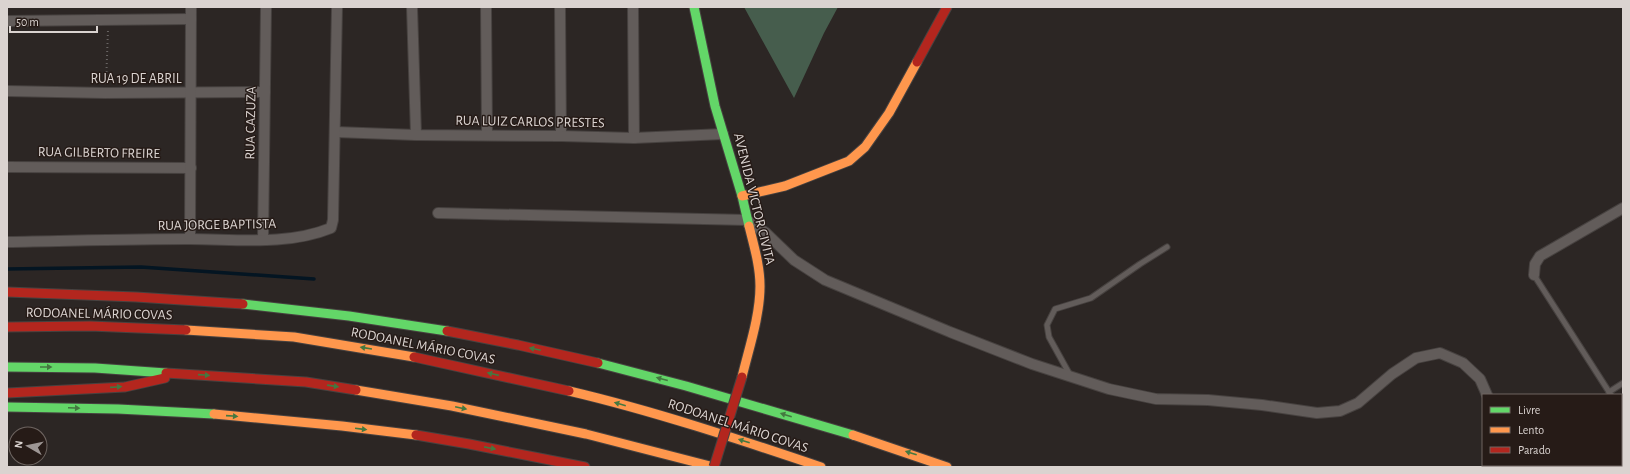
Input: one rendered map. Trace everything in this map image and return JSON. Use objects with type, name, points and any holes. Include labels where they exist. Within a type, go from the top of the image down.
[{"type":"main road","name":"AVENIDA VICTOR CIVITA","points":[[694,7],[715,106],[742,196],[758,264],[760,287],[756,317],[742,377],[714,467]]},
{"type":"main road","points":[[742,196],[785,186],[828,170],[849,161],[866,146],[889,113],[943,9]]},
{"type":"main road","points":[[7,292],[120,295],[236,303],[350,316],[464,334],[585,360],[706,391],[913,454],[947,467]]},
{"type":"main road","name":"RODOANEL MÁRIO COVAS","points":[[7,327],[90,326],[160,328],[294,337],[371,349],[442,362],[598,398],[710,430],[821,467]]},
{"type":"main road","points":[[7,367],[95,368],[189,373],[306,382],[445,404],[586,434],[714,467]]},
{"type":"main road","points":[[7,393],[126,387],[189,373]]},
{"type":"main road","points":[[7,407],[176,412],[315,423],[452,441],[585,467]]},
{"type":"street","points":[[190,239],[192,93],[191,7]]},
{"type":"street","name":"RUA CAZUZA","points":[[263,240],[266,7]]},
{"type":"street","name":"RUA JORGE BAPTISTA","points":[[7,242],[190,239],[263,240],[300,237],[330,228],[334,220],[337,7]]},
{"type":"street","points":[[412,7],[416,135]]},
{"type":"street","points":[[486,7],[487,135]]},
{"type":"street","points":[[560,7],[561,136]]},
{"type":"street","points":[[633,7],[634,138]]},
{"type":"street","points":[[7,21],[191,19]]},
{"type":"street","name":"RUA 19 DE ABRIL","points":[[7,91],[105,93],[265,92]]},
{"type":"street","name":"RUA LUIZ CARLOS PRESTES","points":[[336,132],[416,135],[634,138],[723,134]]},
{"type":"street","name":"RUA GILBERTO FREIRE","points":[[7,167],[191,168]]},
{"type":"street","points":[[1534,275],[1534,264],[1540,256],[1623,208]]},
{"type":"street","points":[[438,213],[747,220],[766,233],[794,260],[825,280],[950,332],[1072,378],[1109,389],[1156,399],[1208,400],[1262,405],[1317,413],[1340,411],[1358,403],[1392,374],[1416,358],[1440,353],[1463,363],[1480,379],[1487,394]]},
{"type":"lane","points":[[1072,378],[1049,337],[1047,325],[1055,309],[1091,298],[1167,247]]},
{"type":"lane","points":[[1534,275],[1610,394],[1623,384]]},
{"type":"path","points":[[105,93],[109,20]]},
{"type":"green space","points":[[744,7],[838,7],[824,33],[794,98]]},
{"type":"waterway","points":[[7,269],[141,267],[314,279]]},
{"type":"traffic: fast","points":[[694,7],[715,106],[742,196],[749,226]]},
{"type":"traffic: fast","points":[[243,304],[349,316],[447,331]]},
{"type":"traffic: fast","points":[[598,363],[686,386],[853,435]]},
{"type":"traffic: fast","points":[[7,367],[95,368],[166,373]]},
{"type":"traffic: fast","points":[[7,407],[118,409],[214,414]]},
{"type":"traffic: slow","points":[[742,196],[785,186],[849,161],[865,147],[889,113],[917,62]]},
{"type":"traffic: slow","points":[[742,377],[754,332],[760,297],[759,271],[749,226]]},
{"type":"traffic: slow","points":[[186,330],[294,337],[414,357]]},
{"type":"traffic: slow","points":[[356,390],[452,406],[586,434],[714,467]]},
{"type":"traffic: slow","points":[[569,391],[664,416],[821,467]]},
{"type":"traffic: slow","points":[[214,414],[342,426],[416,435]]},
{"type":"traffic: slow","points":[[853,435],[947,467]]},
{"type":"traffic: jam","points":[[917,62],[947,7]]},
{"type":"traffic: jam","points":[[7,292],[136,297],[243,304]]},
{"type":"traffic: jam","points":[[7,327],[90,326],[186,330]]},
{"type":"traffic: jam","points":[[447,331],[598,363]]},
{"type":"traffic: jam","points":[[414,357],[569,391]]},
{"type":"traffic: jam","points":[[166,373],[306,382],[356,390]]},
{"type":"traffic: jam","points":[[714,467],[742,377]]},
{"type":"traffic: jam","points":[[7,393],[125,387],[165,378]]},
{"type":"traffic: jam","points":[[416,435],[585,467]]}]
